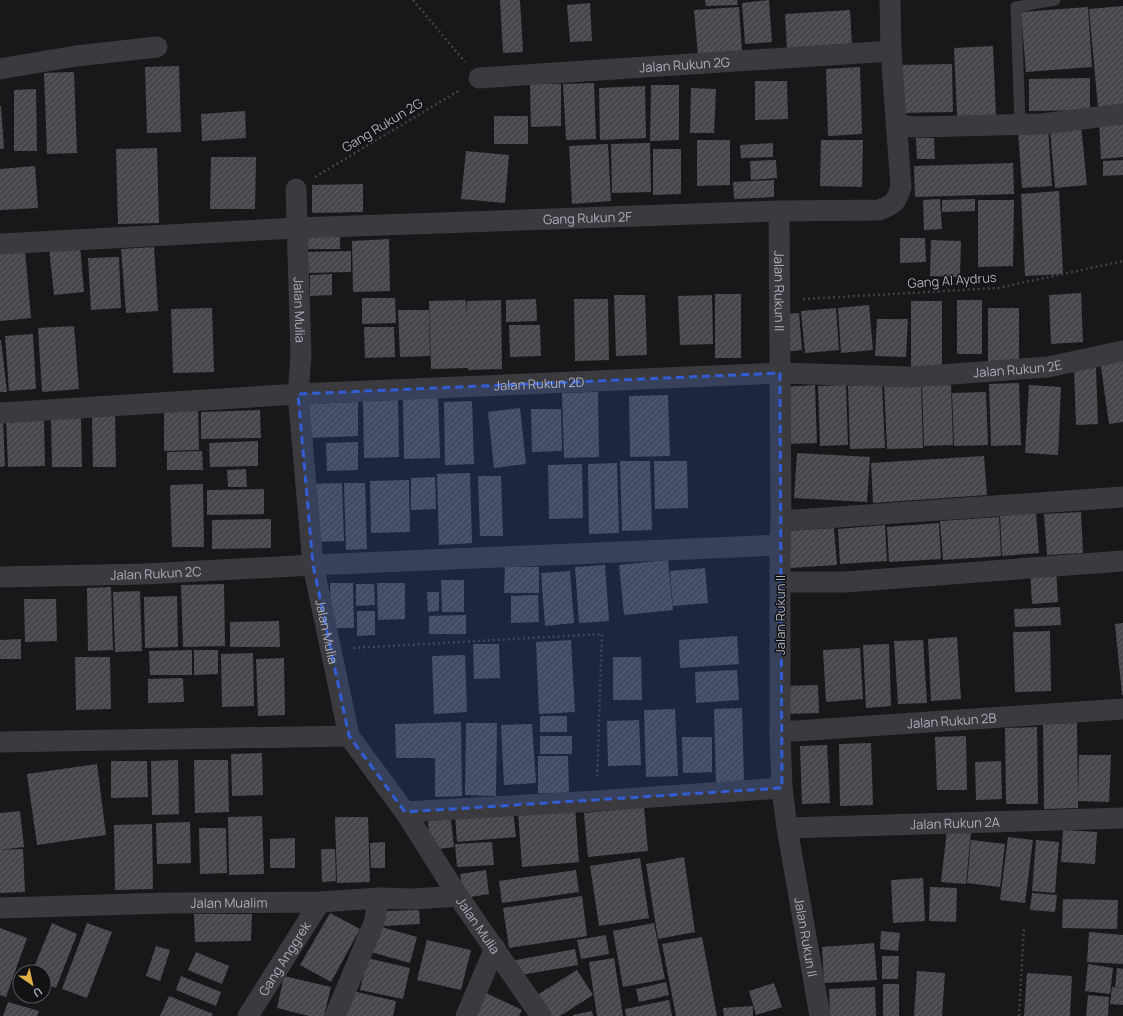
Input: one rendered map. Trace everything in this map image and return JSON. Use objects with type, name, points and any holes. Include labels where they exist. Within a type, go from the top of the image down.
[{"type":"street","points":[[890,0],[891,51],[896,125],[916,127],[1042,124],[1123,114]]},
{"type":"street","points":[[0,69],[76,56],[157,47]]},
{"type":"street","name":"Jalan Rukun 2G","points":[[478,78],[891,51]]},
{"type":"street","name":"Gang Rukun 2F","points":[[0,244],[297,228],[779,211],[879,210],[892,205],[897,199],[901,187],[896,125]]},
{"type":"street","name":"Jalan Mulia","points":[[296,189],[302,355],[298,394],[313,564],[349,736],[405,812],[458,896],[541,1016]]},
{"type":"street","name":"Jalan Rukun II","points":[[779,211],[781,522],[780,732],[782,788],[787,828],[820,1016]]},
{"type":"street","name":"Jalan Rukun 2E","points":[[780,373],[911,377],[1048,367],[1123,351]]},
{"type":"street","name":"Jalan Rukun 2D","points":[[0,413],[298,394],[780,373]]},
{"type":"street","points":[[781,522],[1123,497]]},
{"type":"street","name":"Jalan Rukun 2C","points":[[0,577],[145,574],[313,564],[780,545]]},
{"type":"street","points":[[780,582],[845,582],[1123,561]]},
{"type":"street","name":"Jalan Rukun 2B","points":[[780,732],[1123,709]]},
{"type":"street","points":[[0,742],[349,736]]},
{"type":"street","points":[[405,812],[596,802],[782,788]]},
{"type":"street","name":"Jalan Rukun 2A","points":[[787,828],[1123,818]]},
{"type":"street","name":"Jalan Mualim","points":[[0,908],[320,902],[379,898],[414,899],[458,896]]},
{"type":"street","points":[[335,1016],[374,923],[379,898]]},
{"type":"street","name":"Gang Anggrek","points":[[248,1016],[320,902]]},
{"type":"street","points":[[466,1016],[495,948]]},
{"type":"lane","points":[[1020,124],[1016,6],[1055,0]]},
{"type":"path","points":[[413,0],[478,78]]},
{"type":"path","name":"Gang Rukun 2G","points":[[296,189],[478,78]]},
{"type":"path","name":"Gang Al Aydrus","points":[[780,301],[998,288],[1123,261]]},
{"type":"path","points":[[331,649],[602,634],[596,802]]},
{"type":"path","points":[[1020,1016],[1024,927]]},
{"type":"highlighted area","points":[[780,373],[782,788],[405,812],[349,736],[313,565],[298,394]]},
{"type":"building","points":[[500,0],[520,0],[523,52],[503,53]]},
{"type":"building","points":[[705,0],[737,0],[738,5],[706,6]]},
{"type":"building","points":[[769,0],[772,42],[745,44],[742,3]]},
{"type":"building","points":[[590,3],[592,41],[570,42],[567,5]]},
{"type":"building","points":[[1123,6],[1123,104],[1098,107],[1089,9]]},
{"type":"building","points":[[739,7],[742,51],[698,55],[694,10]]},
{"type":"building","points":[[1088,7],[1092,67],[1026,72],[1021,12]]},
{"type":"building","points":[[850,10],[852,46],[787,50],[785,14]]},
{"type":"building","points":[[993,46],[996,116],[957,117],[954,48]]},
{"type":"building","points":[[952,64],[953,112],[899,113],[899,65]]},
{"type":"building","points":[[179,66],[181,132],[147,133],[145,67]]},
{"type":"building","points":[[860,67],[862,134],[828,136],[826,69]]},
{"type":"building","points":[[74,72],[77,153],[47,154],[44,73]]},
{"type":"building","points":[[1090,78],[1090,110],[1029,111],[1029,79]]},
{"type":"building","points":[[755,81],[787,81],[788,119],[755,120]]},
{"type":"building","points":[[594,83],[596,139],[566,140],[563,84]]},
{"type":"building","points":[[530,84],[561,84],[561,126],[531,127]]},
{"type":"building","points":[[651,85],[679,85],[679,140],[650,141]]},
{"type":"building","points":[[645,86],[646,138],[600,140],[599,88]]},
{"type":"building","points":[[691,88],[716,89],[714,133],[690,133]]},
{"type":"building","points":[[36,89],[37,151],[14,151],[14,90]]},
{"type":"building","points":[[0,106],[4,148],[0,149]]},
{"type":"building","points":[[245,111],[246,138],[202,141],[201,114]]},
{"type":"building","points":[[494,116],[528,116],[528,144],[494,144]]},
{"type":"building","points":[[1123,116],[1123,157],[1101,159],[1099,118]]},
{"type":"building","points":[[1081,125],[1087,185],[1055,188],[1050,129]]},
{"type":"building","points":[[1048,128],[1052,186],[1022,188],[1018,130]]},
{"type":"building","points":[[916,138],[934,138],[935,159],[917,159]]},
{"type":"building","points":[[697,140],[730,140],[730,185],[697,186]]},
{"type":"building","points":[[821,140],[863,140],[862,187],[820,186]]},
{"type":"building","points":[[650,143],[651,192],[612,193],[611,144]]},
{"type":"building","points":[[773,143],[773,157],[741,158],[740,145]]},
{"type":"building","points":[[608,144],[611,201],[572,204],[569,146]]},
{"type":"building","points":[[157,148],[159,223],[118,224],[116,149]]},
{"type":"building","points":[[653,149],[681,149],[681,194],[653,195]]},
{"type":"building","points":[[466,151],[509,155],[505,203],[461,199]]},
{"type":"building","points":[[211,157],[256,157],[255,209],[210,209]]},
{"type":"building","points":[[776,160],[777,178],[751,180],[750,161]]},
{"type":"building","points":[[1123,160],[1123,175],[1103,176],[1103,161]]},
{"type":"building","points":[[1013,163],[1014,194],[915,197],[914,166]]},
{"type":"building","points":[[35,166],[38,208],[0,210],[0,169]]},
{"type":"building","points":[[774,180],[774,197],[734,199],[733,182]]},
{"type":"building","points":[[363,184],[363,212],[312,213],[312,185]]},
{"type":"building","points":[[1059,191],[1063,274],[1025,276],[1021,194]]},
{"type":"building","points":[[940,199],[942,229],[924,230],[923,200]]},
{"type":"building","points":[[975,199],[975,211],[942,212],[942,200]]},
{"type":"building","points":[[978,200],[1014,200],[1013,266],[978,267]]},
{"type":"building","points":[[308,230],[340,230],[340,249],[308,249]]},
{"type":"building","points":[[900,238],[925,238],[926,262],[900,263]]},
{"type":"building","points":[[389,239],[390,291],[353,292],[352,241]]},
{"type":"building","points":[[931,240],[961,241],[960,277],[930,276]]},
{"type":"building","points":[[80,245],[84,292],[54,295],[49,248]]},
{"type":"building","points":[[154,247],[158,311],[126,313],[121,249]]},
{"type":"building","points":[[25,251],[31,318],[0,321],[0,253]]},
{"type":"building","points":[[351,251],[351,272],[306,273],[306,252]]},
{"type":"building","points":[[119,257],[121,308],[91,310],[88,258]]},
{"type":"building","points":[[332,274],[332,295],[310,296],[310,275]]},
{"type":"building","points":[[1081,293],[1083,342],[1051,344],[1049,295]]},
{"type":"building","points":[[715,294],[741,294],[741,358],[715,358]]},
{"type":"building","points":[[614,295],[645,295],[647,355],[616,356]]},
{"type":"building","points":[[712,295],[713,344],[680,345],[678,296]]},
{"type":"building","points":[[362,298],[395,298],[396,323],[362,324]]},
{"type":"building","points":[[536,299],[537,321],[506,322],[506,300]]},
{"type":"building","points":[[574,299],[608,299],[609,360],[575,361]]},
{"type":"building","points":[[466,300],[466,315],[467,301],[501,300],[502,369],[431,369],[429,301]]},
{"type":"building","points":[[957,300],[982,300],[982,354],[957,354]]},
{"type":"building","points":[[911,301],[942,301],[942,371],[911,371]]},
{"type":"building","points":[[869,305],[873,350],[841,353],[838,308]]},
{"type":"building","points":[[212,308],[214,372],[173,373],[171,309]]},
{"type":"building","points":[[836,308],[839,350],[805,353],[801,311]]},
{"type":"building","points":[[988,308],[1019,308],[1019,363],[988,363]]},
{"type":"building","points":[[398,310],[429,310],[430,356],[400,357]]},
{"type":"building","points":[[799,313],[802,350],[784,352],[781,314]]},
{"type":"building","points":[[877,319],[908,319],[906,357],[875,356]]},
{"type":"building","points":[[509,325],[540,325],[541,356],[510,357]]},
{"type":"building","points":[[74,326],[79,389],[42,392],[38,328]]},
{"type":"building","points":[[364,327],[394,327],[395,357],[365,358]]},
{"type":"building","points":[[33,334],[36,389],[9,391],[5,336]]},
{"type":"building","points":[[1,340],[7,392],[0,392]]},
{"type":"building","points":[[1123,357],[1123,422],[1109,424],[1100,360]]},
{"type":"building","points":[[1096,368],[1098,424],[1076,425],[1074,369]]},
{"type":"building","points":[[921,381],[923,448],[887,449],[884,383]]},
{"type":"building","points":[[1019,383],[1021,445],[991,446],[989,384]]},
{"type":"building","points":[[815,385],[817,443],[784,444],[782,387]]},
{"type":"building","points":[[846,385],[848,445],[820,446],[818,386]]},
{"type":"building","points":[[882,385],[885,448],[850,449],[848,386]]},
{"type":"building","points":[[951,385],[953,445],[924,446],[922,386]]},
{"type":"building","points":[[1029,385],[1061,387],[1058,455],[1025,453]]},
{"type":"building","points":[[598,392],[599,457],[564,458],[562,393]]},
{"type":"building","points":[[986,392],[988,445],[954,446],[952,393]]},
{"type":"building","points":[[668,395],[670,456],[630,457],[629,396]]},
{"type":"building","points":[[438,398],[440,458],[404,459],[403,399]]},
{"type":"building","points":[[398,400],[399,457],[364,458],[363,401]]},
{"type":"building","points":[[472,401],[474,464],[445,465],[444,402]]},
{"type":"building","points":[[358,402],[358,436],[307,438],[307,404]]},
{"type":"building","points":[[198,406],[199,450],[164,451],[164,407]]},
{"type":"building","points":[[520,408],[526,464],[494,468],[488,412]]},
{"type":"building","points":[[531,409],[561,409],[562,451],[532,452]]},
{"type":"building","points":[[260,410],[261,438],[201,439],[201,412]]},
{"type":"building","points":[[115,414],[116,467],[93,467],[92,415]]},
{"type":"building","points":[[44,418],[45,466],[8,467],[6,419]]},
{"type":"building","points":[[81,418],[82,467],[52,467],[51,419]]},
{"type":"building","points":[[0,419],[3,419],[5,466],[0,467]]},
{"type":"building","points":[[258,441],[258,466],[210,467],[209,443]]},
{"type":"building","points":[[358,442],[358,470],[327,471],[326,443]]},
{"type":"building","points":[[202,451],[203,470],[167,470],[167,452]]},
{"type":"building","points":[[797,453],[870,457],[867,502],[794,498]]},
{"type":"building","points":[[984,456],[987,495],[873,503],[871,463]]},
{"type":"building","points":[[620,461],[650,461],[652,530],[622,531]]},
{"type":"building","points":[[654,461],[687,461],[688,508],[655,509]]},
{"type":"building","points":[[617,463],[619,533],[589,534],[588,464]]},
{"type":"building","points":[[582,464],[583,518],[549,519],[548,465]]},
{"type":"building","points":[[246,469],[247,487],[228,487],[227,470]]},
{"type":"building","points":[[470,473],[472,543],[439,545],[437,474]]},
{"type":"building","points":[[478,476],[501,476],[503,536],[480,536]]},
{"type":"building","points":[[435,477],[436,509],[411,510],[411,478]]},
{"type":"building","points":[[409,480],[410,532],[371,533],[370,481]]},
{"type":"building","points":[[342,483],[344,541],[313,542],[312,484]]},
{"type":"building","points":[[344,483],[365,483],[367,549],[346,550]]},
{"type":"building","points":[[203,484],[204,547],[172,547],[170,485]]},
{"type":"building","points":[[264,489],[264,514],[207,515],[207,490]]},
{"type":"building","points":[[1036,512],[1039,553],[1002,556],[1000,515]]},
{"type":"building","points":[[1081,512],[1083,553],[1047,555],[1044,514]]},
{"type":"building","points":[[999,517],[1001,556],[943,560],[940,521]]},
{"type":"building","points":[[271,519],[271,548],[212,549],[212,520]]},
{"type":"building","points":[[939,523],[941,559],[889,562],[887,527]]},
{"type":"building","points":[[885,525],[887,561],[840,564],[838,529]]},
{"type":"building","points":[[834,528],[837,565],[790,568],[788,531]]},
{"type":"building","points":[[668,560],[673,610],[624,615],[619,565]]},
{"type":"building","points":[[605,565],[609,621],[579,623],[575,567]]},
{"type":"building","points":[[505,567],[539,567],[539,593],[504,593]]},
{"type":"building","points":[[1056,567],[1058,602],[1032,604],[1030,569]]},
{"type":"building","points":[[705,568],[708,603],[673,606],[670,571]]},
{"type":"building","points":[[570,571],[574,623],[545,626],[541,573]]},
{"type":"building","points":[[441,580],[464,580],[464,612],[442,612]]},
{"type":"building","points":[[330,583],[353,583],[354,628],[331,628]]},
{"type":"building","points":[[377,583],[405,583],[405,619],[378,620]]},
{"type":"building","points":[[224,584],[225,646],[183,647],[181,585]]},
{"type":"building","points":[[356,584],[374,584],[375,605],[356,606]]},
{"type":"building","points":[[111,587],[113,650],[88,651],[87,588]]},
{"type":"building","points":[[140,591],[142,651],[115,652],[113,592]]},
{"type":"building","points":[[427,592],[439,592],[439,611],[428,612]]},
{"type":"building","points":[[538,595],[539,622],[511,623],[511,596]]},
{"type":"building","points":[[177,596],[178,647],[145,648],[144,597]]},
{"type":"building","points":[[24,599],[56,599],[57,641],[25,642]]},
{"type":"building","points":[[1060,607],[1061,625],[1015,627],[1014,609]]},
{"type":"building","points":[[357,611],[375,611],[375,635],[357,636]]},
{"type":"building","points":[[466,615],[466,634],[429,634],[429,616]]},
{"type":"building","points":[[279,621],[280,647],[230,647],[230,622]]},
{"type":"building","points":[[1123,623],[1123,695],[1122,695],[1115,624]]},
{"type":"building","points":[[1050,631],[1051,691],[1015,692],[1013,632]]},
{"type":"building","points":[[737,636],[739,664],[680,668],[679,640]]},
{"type":"building","points":[[957,637],[961,699],[931,701],[928,639]]},
{"type":"building","points":[[21,639],[21,659],[0,659],[0,640]]},
{"type":"building","points":[[571,640],[575,712],[539,714],[536,642]]},
{"type":"building","points":[[923,640],[927,703],[898,704],[894,641]]},
{"type":"building","points":[[473,644],[499,644],[500,678],[474,679]]},
{"type":"building","points":[[889,644],[891,706],[866,708],[863,645]]},
{"type":"building","points":[[860,648],[863,699],[826,702],[823,650]]},
{"type":"building","points":[[192,650],[192,675],[150,675],[149,651]]},
{"type":"building","points":[[194,650],[218,650],[218,674],[194,675]]},
{"type":"building","points":[[253,653],[254,706],[222,707],[221,654]]},
{"type":"building","points":[[465,655],[467,712],[434,714],[432,656]]},
{"type":"building","points":[[75,657],[110,657],[111,709],[76,710]]},
{"type":"building","points":[[613,657],[641,657],[642,700],[613,700]]},
{"type":"building","points":[[284,658],[285,715],[258,716],[256,659]]},
{"type":"building","points":[[737,670],[739,700],[696,703],[695,672]]},
{"type":"building","points":[[183,678],[184,702],[148,703],[148,679]]},
{"type":"building","points":[[818,685],[819,713],[786,714],[785,686]]},
{"type":"building","points":[[742,708],[744,782],[716,783],[714,709]]},
{"type":"building","points":[[675,709],[678,776],[646,777],[644,710]]},
{"type":"building","points":[[540,716],[567,716],[567,732],[540,732]]},
{"type":"building","points":[[639,720],[641,765],[608,766],[607,721]]},
{"type":"building","points":[[461,722],[462,796],[435,797],[435,758],[396,758],[395,724]]},
{"type":"building","points":[[466,723],[497,723],[496,796],[465,795]]},
{"type":"building","points":[[1077,723],[1078,798],[1079,755],[1111,755],[1109,802],[1078,801],[1078,808],[1044,809],[1043,724]]},
{"type":"building","points":[[532,724],[536,783],[504,785],[501,725]]},
{"type":"building","points":[[1037,727],[1038,804],[1006,804],[1005,728]]},
{"type":"building","points":[[540,736],[572,736],[572,754],[540,754]]},
{"type":"building","points":[[966,736],[967,790],[937,790],[935,737]]},
{"type":"building","points":[[682,737],[712,737],[712,772],[683,773]]},
{"type":"building","points":[[871,743],[873,805],[840,806],[839,744]]},
{"type":"building","points":[[827,745],[830,803],[802,804],[800,746]]},
{"type":"building","points":[[262,753],[263,795],[232,796],[231,754]]},
{"type":"building","points":[[538,756],[568,756],[569,793],[538,793]]},
{"type":"building","points":[[178,760],[179,814],[152,815],[151,761]]},
{"type":"building","points":[[194,760],[228,760],[229,812],[195,813]]},
{"type":"building","points":[[111,761],[147,761],[148,797],[111,798]]},
{"type":"building","points":[[1001,761],[1002,799],[976,800],[975,762]]},
{"type":"building","points":[[97,764],[106,835],[37,845],[27,774]]},
{"type":"building","points":[[575,807],[579,862],[522,867],[518,812]]},
{"type":"building","points":[[644,807],[648,851],[588,857],[584,813]]},
{"type":"building","points":[[513,810],[516,837],[457,842],[455,815]]},
{"type":"building","points":[[20,811],[24,847],[0,850],[0,813]]},
{"type":"building","points":[[450,812],[454,847],[431,850],[427,815]]},
{"type":"building","points":[[262,816],[264,874],[229,875],[228,817]]},
{"type":"building","points":[[335,817],[368,817],[370,882],[337,883]]},
{"type":"building","points":[[190,822],[191,863],[157,864],[156,823]]},
{"type":"building","points":[[152,824],[153,889],[115,890],[114,825]]},
{"type":"building","points":[[199,828],[226,828],[227,873],[200,874]]},
{"type":"building","points":[[947,830],[971,832],[966,884],[941,882]]},
{"type":"building","points":[[1063,830],[1097,832],[1095,864],[1061,862]]},
{"type":"building","points":[[1008,837],[1033,840],[1025,903],[1000,900]]},
{"type":"building","points":[[295,838],[295,868],[270,868],[270,839]]},
{"type":"building","points":[[971,840],[1005,844],[1000,887],[967,883]]},
{"type":"building","points":[[1036,840],[1059,842],[1055,893],[1032,891]]},
{"type":"building","points":[[385,842],[385,868],[371,868],[370,843]]},
{"type":"building","points":[[492,842],[494,865],[457,867],[455,844]]},
{"type":"building","points":[[23,849],[25,892],[0,893],[0,850]]},
{"type":"building","points":[[321,849],[335,849],[336,881],[322,882]]},
{"type":"building","points":[[684,857],[695,932],[658,939],[646,864]]},
{"type":"building","points":[[640,858],[649,918],[599,926],[590,866]]},
{"type":"building","points":[[486,870],[489,894],[464,898],[460,874]]},
{"type":"building","points":[[576,870],[579,892],[502,903],[499,881]]},
{"type":"building","points":[[923,878],[925,921],[893,923],[891,880]]},
{"type":"building","points":[[930,887],[957,888],[956,922],[929,921]]},
{"type":"building","points":[[1032,893],[1057,895],[1055,912],[1030,910]]},
{"type":"building","points":[[582,896],[587,936],[509,948],[503,908]]},
{"type":"building","points":[[1063,899],[1118,900],[1117,929],[1062,928]]},
{"type":"building","points":[[419,910],[420,924],[384,926],[383,911]]},
{"type":"building","points":[[330,913],[360,929],[331,982],[300,965]]},
{"type":"building","points":[[194,914],[252,914],[251,941],[195,942]]},
{"type":"building","points":[[52,923],[77,934],[56,988],[52,986],[52,964],[35,964]]},
{"type":"building","points":[[87,923],[112,932],[87,998],[62,989]]},
{"type":"building","points":[[654,923],[665,979],[623,987],[613,931]]},
{"type":"building","points":[[378,926],[417,937],[410,963],[371,952]]},
{"type":"building","points":[[0,928],[27,938],[18,964],[12,964],[12,980],[6,997],[0,995]]},
{"type":"building","points":[[881,931],[900,933],[898,951],[880,949]]},
{"type":"building","points":[[1089,932],[1123,935],[1123,964],[1087,962]]},
{"type":"building","points":[[606,935],[609,954],[581,959],[577,940]]},
{"type":"building","points":[[702,937],[717,1016],[676,1016],[662,944]]},
{"type":"building","points":[[427,940],[471,950],[461,990],[417,980]]},
{"type":"building","points":[[874,943],[877,980],[824,983],[822,947]]},
{"type":"building","points":[[156,946],[170,950],[160,981],[146,976]]},
{"type":"building","points":[[575,949],[578,965],[521,975],[511,961]]},
{"type":"building","points":[[196,952],[229,966],[222,984],[188,970]]},
{"type":"building","points":[[882,956],[899,956],[898,979],[882,979]]},
{"type":"building","points":[[367,958],[410,968],[403,999],[360,990]]},
{"type":"building","points":[[614,958],[623,1016],[597,1016],[589,962]]},
{"type":"building","points":[[1088,964],[1113,968],[1110,994],[1085,991]]},
{"type":"building","points":[[1117,968],[1123,969],[1123,988],[1115,987]]},
{"type":"building","points":[[577,970],[593,995],[560,1016],[546,1016],[534,997]]},
{"type":"building","points":[[917,971],[945,973],[942,1016],[914,1016]]},
{"type":"building","points":[[1027,973],[1072,976],[1070,1016],[1024,1016]]},
{"type":"building","points":[[181,976],[221,992],[216,1006],[176,990]]},
{"type":"building","points":[[284,976],[331,987],[324,1016],[309,1016],[277,1008]]},
{"type":"building","points":[[666,982],[669,995],[639,1002],[636,989]]},
{"type":"building","points":[[774,983],[782,1007],[756,1015],[749,991]]},
{"type":"building","points":[[883,984],[899,984],[899,1016],[883,1016]]},
{"type":"building","points":[[875,987],[876,1016],[830,1016],[829,989]]},
{"type":"building","points":[[1112,987],[1123,988],[1123,1005],[1110,1004]]},
{"type":"building","points":[[352,991],[396,1001],[393,1016],[346,1016]]},
{"type":"building","points":[[482,991],[522,1010],[519,1016],[470,1016]]},
{"type":"building","points":[[1088,995],[1109,997],[1108,1016],[1086,1016]]},
{"type":"building","points":[[169,996],[213,1014],[212,1016],[160,1016]]},
{"type":"building","points":[[669,1000],[672,1016],[626,1016],[625,1009]]},
{"type":"building","points":[[8,1002],[39,1011],[37,1016],[3,1016]]},
{"type":"building","points":[[753,1006],[753,1016],[724,1016],[723,1008]]},
{"type":"building","points":[[592,1011],[593,1016],[573,1016],[573,1015]]}]
